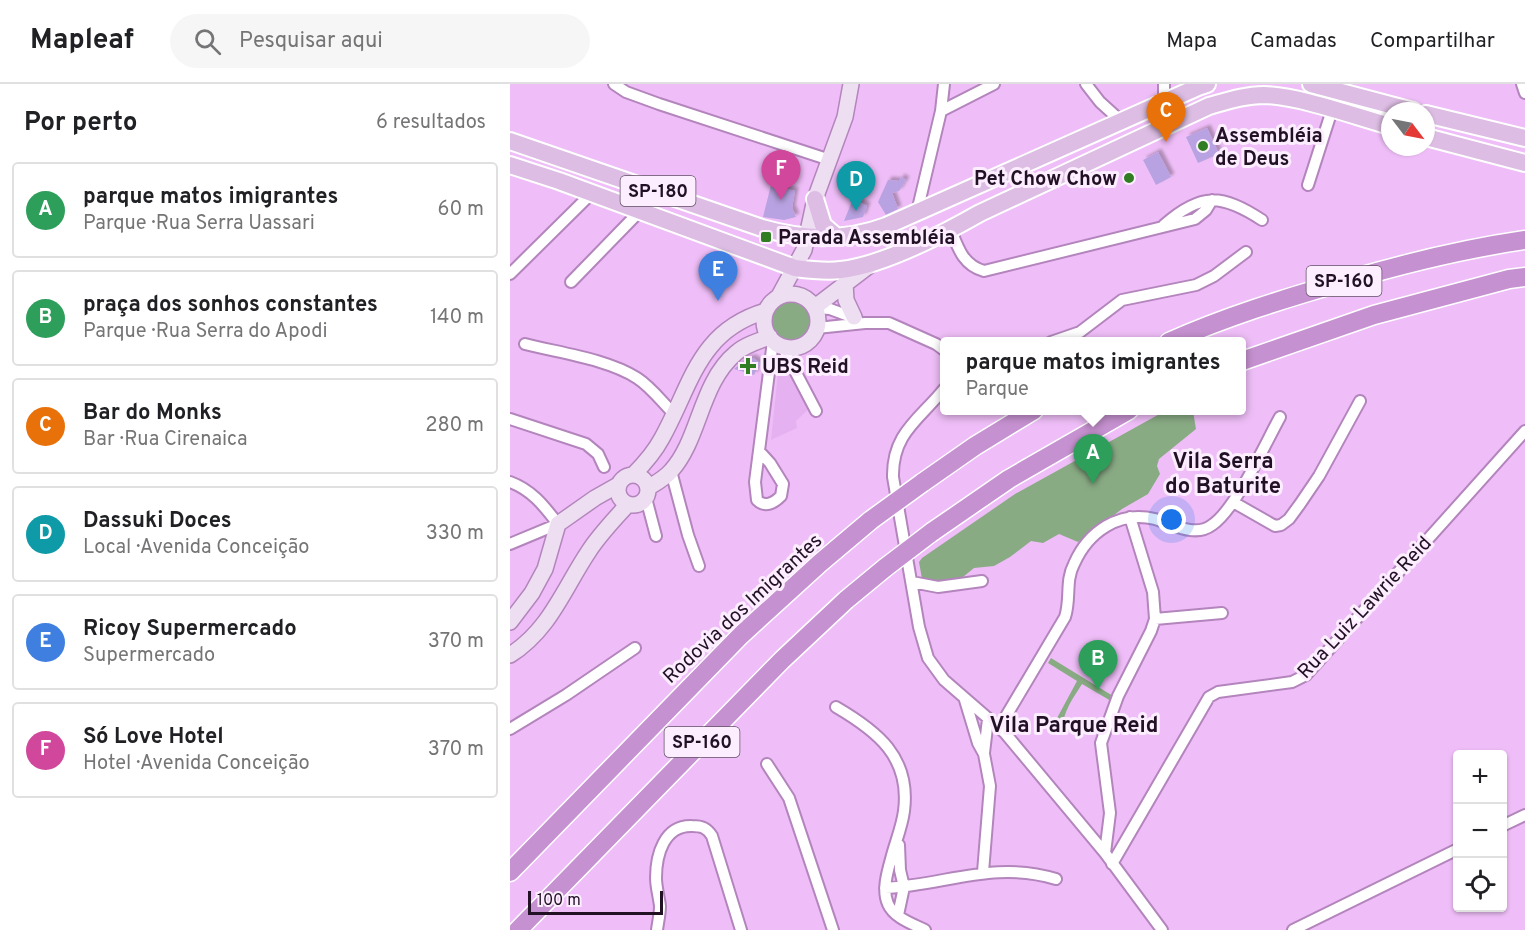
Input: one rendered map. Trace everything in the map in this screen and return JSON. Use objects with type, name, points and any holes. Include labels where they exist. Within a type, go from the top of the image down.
[{"type":"highway","name":"SP-160","points":[[1180,337],[1207,325],[1293,296],[1371,273],[1525,240]]},
{"type":"highway","name":"SP-160","points":[[1246,361],[1374,315],[1509,279],[1525,277]]},
{"type":"highway","name":"Rodovia dos Imigrantes","points":[[510,872],[741,635],[812,569],[922,483],[1027,415]]},
{"type":"highway","name":"SP-160","points":[[521,927],[782,660],[846,600],[932,532],[1009,479],[1118,415]]},
{"type":"main road","name":"SP-180","points":[[510,141],[762,228],[807,237],[837,237],[875,230],[1207,84]]},
{"type":"main road","points":[[1311,84],[1381,103]]},
{"type":"main road","name":"SP-180","points":[[510,165],[795,268],[834,271],[872,263],[951,230],[980,213],[1209,106],[1243,97],[1264,95],[1288,98],[1381,124]]},
{"type":"main road","points":[[1435,116],[1525,138]]},
{"type":"main road","points":[[1435,138],[1525,163]]},
{"type":"main road","points":[[1047,154],[1056,164],[1057,177]]},
{"type":"main road","points":[[815,199],[823,225],[837,237]]},
{"type":"street","points":[[614,84],[626,92],[659,104],[830,160]]},
{"type":"street","points":[[816,411],[775,341],[765,329],[766,311],[779,296],[804,250],[815,199],[845,117],[851,84]]},
{"type":"street","points":[[917,212],[941,111],[944,84]]},
{"type":"street","points":[[941,111],[993,84]]},
{"type":"street","points":[[1086,84],[1100,102],[1121,121]]},
{"type":"street","points":[[1164,84],[1164,101]]},
{"type":"street","points":[[1522,84],[1525,93]]},
{"type":"street","points":[[1308,185],[1332,110]]},
{"type":"street","points":[[510,274],[592,193]]},
{"type":"street","points":[[951,230],[960,252],[968,263],[984,271],[1199,217],[1212,200],[1242,207],[1262,220]]},
{"type":"street","points":[[571,282],[640,211]]},
{"type":"street","points":[[1066,337],[1080,332],[1122,300],[1196,285],[1214,276],[1246,252]]},
{"type":"street","points":[[815,307],[872,263]]},
{"type":"street","points":[[845,283],[846,300],[860,320]]},
{"type":"street","points":[[618,485],[621,499],[628,504],[638,504],[671,471],[687,444],[711,385],[724,365],[743,347],[775,341],[791,348],[810,340],[817,328],[818,314],[815,307],[810,300],[795,294],[779,296]]},
{"type":"street","points":[[815,307],[830,309],[860,320],[898,325],[940,347]]},
{"type":"street","points":[[510,544],[558,524],[618,485],[625,476],[634,474],[657,447],[691,377],[710,347],[737,322],[766,311]]},
{"type":"street","points":[[817,328],[860,320]]},
{"type":"street","points":[[760,452],[775,341]]},
{"type":"street","points":[[525,344],[624,371],[638,379],[674,414]]},
{"type":"street","points":[[940,394],[915,419],[899,442],[892,462],[919,627],[928,658],[944,680],[999,728],[1105,854],[1162,930]]},
{"type":"street","points":[[1233,502],[1275,526],[1289,519],[1319,476],[1360,401]]},
{"type":"street","points":[[999,728],[1065,617],[1068,609],[1069,576],[1083,547],[1095,533],[1121,519],[1130,518],[1152,518],[1180,528],[1205,529],[1219,519],[1233,502],[1280,417]]},
{"type":"street","points":[[510,419],[586,444],[598,454],[604,467]]},
{"type":"street","name":"Rua Luiz Lawrie Reid","points":[[1112,864],[1209,697],[1218,692],[1292,682],[1306,675],[1525,431]]},
{"type":"street","points":[[671,471],[699,566]]},
{"type":"street","points":[[634,474],[645,480],[656,536]]},
{"type":"street","points":[[510,482],[526,489],[558,524]]},
{"type":"street","points":[[510,654],[526,643],[551,616],[589,550],[628,504]]},
{"type":"street","points":[[1105,854],[1110,813],[1101,743],[1118,696],[1155,619],[1153,592],[1130,518]]},
{"type":"street","points":[[510,621],[532,593],[545,569],[558,524]]},
{"type":"street","points":[[912,582],[947,587],[982,581]]},
{"type":"street","points":[[1155,619],[1222,614]]},
{"type":"street","points":[[510,729],[566,695],[635,648]]},
{"type":"street","points":[[965,699],[988,772],[990,799],[983,872]]},
{"type":"street","points":[[836,707],[862,723],[885,742],[898,765],[905,795],[899,836],[900,870],[904,887],[898,915]]},
{"type":"street","points":[[984,754],[988,719]]},
{"type":"street","points":[[767,764],[789,798],[832,930]]},
{"type":"street","points":[[1507,824],[1525,815]]},
{"type":"street","points":[[657,930],[660,908],[656,881],[659,854],[668,836],[688,825],[701,826],[712,836],[741,930]]},
{"type":"street","points":[[899,836],[888,869],[885,888],[889,906],[898,915],[925,930]]},
{"type":"street","points":[[1293,930],[1453,851]]},
{"type":"street","points":[[885,888],[904,887],[983,872],[1027,872],[1056,879]]},
{"type":"shaded area","points":[[784,360],[814,404],[796,421],[797,428],[771,440],[779,363]]},
{"type":"green space","points":[[791,300],[805,306],[811,320],[805,334],[791,340],[777,334],[771,320],[777,306]]},
{"type":"green space","points":[[1158,415],[1194,415],[1196,429],[1159,459],[1157,466],[1160,474],[1148,494],[1122,509],[1078,542],[1059,534],[1043,543],[1031,541],[994,566],[974,568],[963,577],[952,581],[935,585],[922,579],[919,562],[922,558],[1015,494]]},
{"type":"green space","points":[[1051,658],[1113,696],[1111,701],[1082,684],[1065,713],[1063,733],[1056,720],[1077,681],[1048,663]]},
{"type":"building","name":"Assembléia de Deus","points":[[1207,128],[1219,154],[1198,163],[1186,137]]},
{"type":"building","points":[[1158,152],[1171,177],[1156,185],[1143,160]]},
{"type":"building","points":[[901,177],[906,180],[899,191],[892,193],[898,209],[886,215],[878,202],[888,180],[899,181]]},
{"type":"building","points":[[771,185],[795,191],[792,208],[796,217],[784,220],[763,217]]},
{"type":"building","points":[[853,199],[867,206],[863,217],[844,221]]},
{"type":"building","name":"UBS Reid","points":[[753,358],[760,363],[754,375],[734,369],[746,359]]},
{"type":"place","name":"Bar do Monks","points":[[1166,142]]},
{"type":"place","name":"Assembléia de Deus","points":[[1203,146]]},
{"type":"place","name":"Pet Chow Chow","points":[[1129,178]]},
{"type":"place","name":"Só Love Hotel","points":[[781,200]]},
{"type":"place","name":"Dassuki Doces","points":[[856,211]]},
{"type":"place","name":"Parada Assembléia","points":[[766,237]]},
{"type":"place","name":"Ricoy Supermercado","points":[[718,301]]},
{"type":"place","name":"UBS Reid","points":[[748,366]]},
{"type":"place","name":"parque matos imigrantes","points":[[1093,484]]},
{"type":"place","name":"praça dos sonhos constantes","points":[[1098,690]]},
{"type":"district","name":"Vila Serra do Baturite","points":[[1223,472]]},
{"type":"district","name":"Vila Parque Reid","points":[[1074,724]]}]
